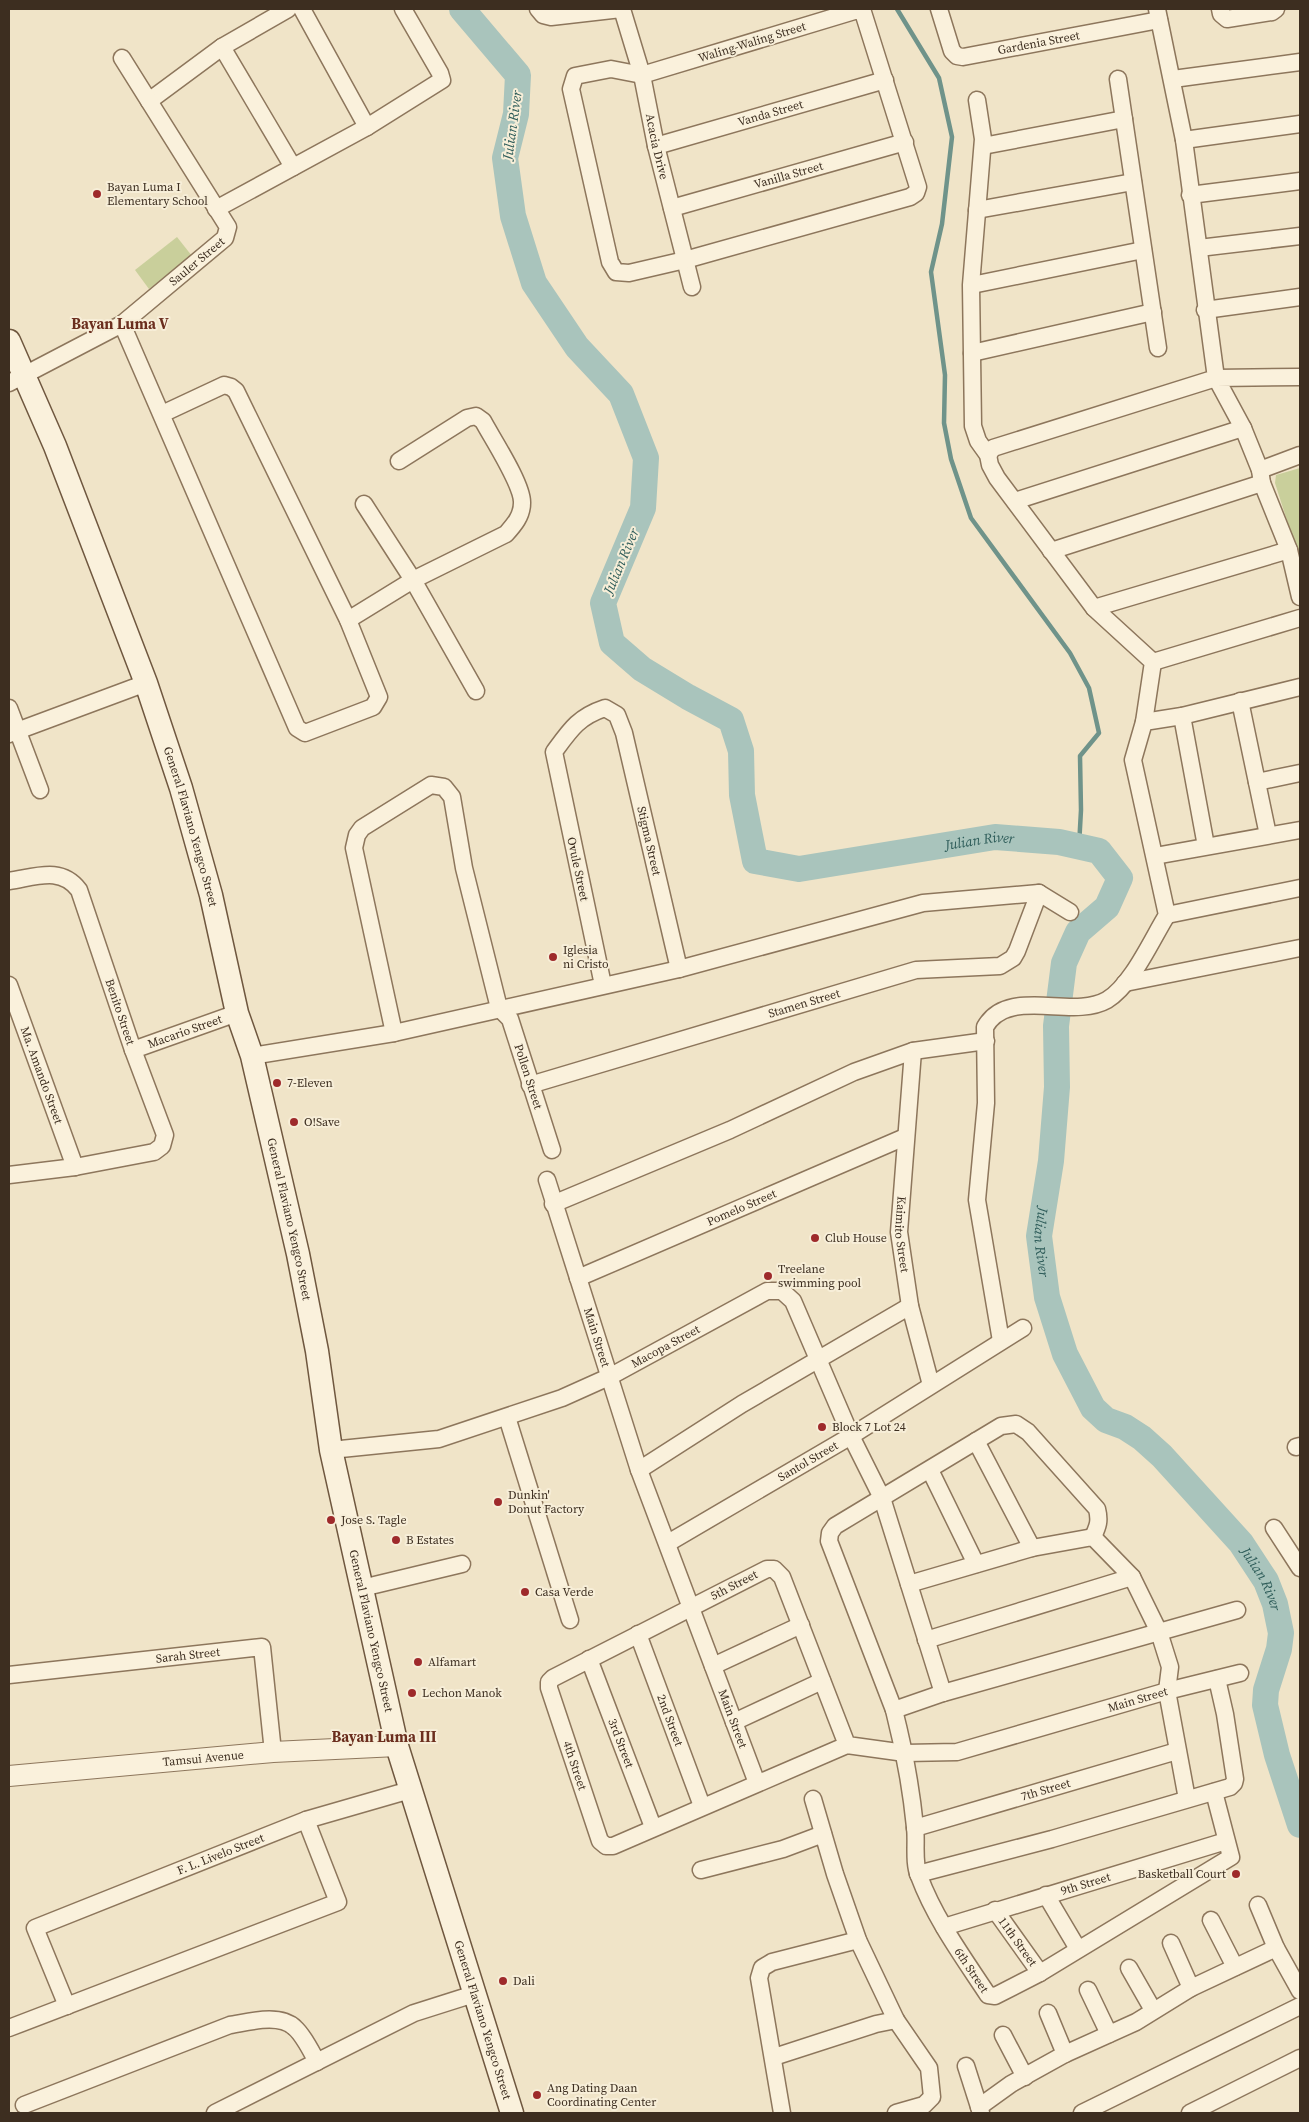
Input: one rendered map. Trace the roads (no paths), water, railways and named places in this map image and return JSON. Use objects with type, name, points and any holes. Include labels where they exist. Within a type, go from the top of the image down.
[{"type":"main road","name":"General Flaviano Yengco Street","points":[[9,341],[17,379],[54,446],[146,683],[181,788],[210,895],[237,1012],[252,1056],[313,1332],[331,1450],[397,1746],[477,1994],[512,2113]]},
{"type":"street","points":[[149,101],[222,47],[288,9]]},
{"type":"street","points":[[302,9],[366,127]]},
{"type":"street","points":[[216,209],[366,127],[442,80],[440,73],[403,9]]},
{"type":"street","points":[[539,10],[543,15],[551,17],[621,9]]},
{"type":"street","name":"Acacia Drive","points":[[621,9],[642,76],[656,146],[692,287]]},
{"type":"street","points":[[642,76],[611,69],[574,76],[571,84],[610,262],[616,272],[623,274],[685,260],[910,197],[916,193],[918,187],[905,142],[861,9]]},
{"type":"street","name":"Waling-Waling Street","points":[[642,76],[861,9]]},
{"type":"street","name":"Gardenia Street","points":[[939,9],[952,51],[957,56],[964,58],[1158,14]]},
{"type":"street","points":[[1220,9],[1221,14],[1227,19],[1272,12],[1276,9]]},
{"type":"street","points":[[1158,14],[1173,79],[1184,140],[1199,248],[1205,310],[1216,378],[1243,428],[1289,550],[1300,597]]},
{"type":"street","points":[[222,47],[293,167]]},
{"type":"street","name":"Sauler Street","points":[[17,379],[122,324],[225,238],[228,227],[122,58]]},
{"type":"street","points":[[1173,79],[1300,62]]},
{"type":"street","points":[[1118,79],[1158,348]]},
{"type":"street","name":"Vanda Street","points":[[656,146],[885,80]]},
{"type":"street","points":[[977,100],[983,146],[972,285],[973,426],[978,441],[988,455],[990,465],[997,478],[1094,608],[1153,662]]},
{"type":"street","points":[[983,146],[1124,119]]},
{"type":"street","points":[[1184,140],[1300,124]]},
{"type":"street","name":"Vanilla Street","points":[[672,208],[905,142]]},
{"type":"street","points":[[1190,194],[1300,181]]},
{"type":"street","points":[[977,210],[1133,182]]},
{"type":"street","points":[[1199,248],[1300,236]]},
{"type":"street","points":[[972,285],[1143,250]]},
{"type":"street","points":[[1205,310],[1300,297]]},
{"type":"street","points":[[972,353],[1153,312]]},
{"type":"street","points":[[122,324],[301,732],[305,733],[378,703],[379,697],[348,620],[236,391],[231,386],[224,385],[162,414]]},
{"type":"street","points":[[988,455],[992,448],[1216,378],[1300,378]]},
{"type":"street","points":[[348,620],[413,580],[506,534],[517,522],[522,502],[518,485],[483,421],[476,416],[466,418],[399,461]]},
{"type":"street","points":[[1015,501],[1243,428]]},
{"type":"street","points":[[1051,551],[1261,476],[1300,455]]},
{"type":"street","points":[[364,504],[413,580],[476,691]]},
{"type":"street","points":[[1094,608],[1289,550]]},
{"type":"street","points":[[1153,662],[1300,618]]},
{"type":"street","points":[[1001,1341],[984,1252],[977,1200],[986,1103],[985,1027],[990,1017],[1001,1010],[1018,1006],[1089,1005],[1107,1000],[1125,983],[1167,915],[1133,760],[1144,722],[1153,662]]},
{"type":"street","points":[[13,732],[146,683]]},
{"type":"street","points":[[1144,722],[1182,716],[1300,687]]},
{"type":"street","points":[[1240,701],[1268,836]]},
{"type":"street","points":[[9,708],[13,732],[40,790]]},
{"type":"street","name":"Ovule Street","points":[[603,985],[554,752],[574,724],[589,714],[605,708],[617,715]]},
{"type":"street","name":"Stigma Street","points":[[617,715],[624,733],[679,969]]},
{"type":"street","points":[[1182,716],[1206,846]]},
{"type":"street","points":[[1257,782],[1300,772]]},
{"type":"street","name":"Pollen Street","points":[[394,1033],[354,848],[357,835],[362,828],[431,785],[444,787],[452,796],[464,868],[500,1008],[510,1019],[552,1150]]},
{"type":"street","points":[[1155,856],[1300,830]]},
{"type":"street","name":"Benito Street","points":[[9,881],[56,874],[71,879],[80,890],[132,1050],[165,1135],[162,1146],[154,1152],[75,1167]]},
{"type":"street","points":[[1167,915],[1300,888]]},
{"type":"street","points":[[252,1056],[394,1033],[679,969],[923,903],[1039,893],[1070,912]]},
{"type":"street","name":"Stamen Street","points":[[530,1085],[916,970],[1000,966],[1013,958],[1039,893]]},
{"type":"street","points":[[1125,983],[1300,948]]},
{"type":"street","name":"Ma. Amando Street","points":[[9,985],[75,1167]]},
{"type":"street","name":"Macario Street","points":[[132,1050],[237,1012]]},
{"type":"street","points":[[553,1204],[730,1130],[854,1072],[913,1051],[986,1041]]},
{"type":"street","name":"Kaimito Street","points":[[913,1051],[899,1232],[910,1306],[932,1386]]},
{"type":"street","name":"Pomelo Street","points":[[578,1278],[905,1138]]},
{"type":"street","points":[[9,1175],[75,1167]]},
{"type":"street","name":"Main Street","points":[[547,1180],[553,1204],[611,1376],[639,1470],[668,1543],[756,1783]]},
{"type":"street","name":"Macopa Street","points":[[331,1450],[439,1439],[507,1417],[562,1398],[611,1376],[767,1291],[776,1290],[789,1295],[851,1436],[882,1498],[943,1693]]},
{"type":"street","points":[[639,1470],[818,1359],[910,1306]]},
{"type":"street","name":"Santol Street","points":[[668,1543],[851,1436],[1023,1328]]},
{"type":"street","points":[[507,1417],[570,1620]]},
{"type":"street","name":"6th Street","points":[[1093,1537],[1100,1518],[1097,1509],[1028,1432],[1016,1424],[1001,1426],[835,1526],[830,1533],[829,1540],[894,1710],[905,1753],[915,1828],[918,1874],[944,1927],[991,1997],[1040,1973],[1231,1856],[1226,1841]]},
{"type":"street","points":[[976,1441],[1032,1548]]},
{"type":"street","points":[[930,1470],[976,1564]]},
{"type":"street","points":[[1274,1528],[1300,1568]]},
{"type":"street","points":[[908,1584],[1032,1548],[1093,1537],[1132,1577],[1159,1632],[1170,1667],[1167,1691],[1187,1799]]},
{"type":"street","points":[[362,1588],[462,1564]]},
{"type":"street","name":"5th Street","points":[[691,1607],[767,1569],[774,1569],[782,1577],[847,1745]]},
{"type":"street","points":[[926,1640],[1132,1577]]},
{"type":"street","name":"4th Street","points":[[691,1607],[553,1678],[549,1682],[549,1688],[600,1841],[606,1846],[613,1846],[652,1827],[756,1783]]},
{"type":"street","points":[[894,1710],[943,1693],[1237,1610]]},
{"type":"street","points":[[713,1666],[801,1625]]},
{"type":"street","name":"2nd Street","points":[[638,1634],[702,1806]]},
{"type":"street","name":"Sarah Street","points":[[9,1675],[262,1647],[273,1752]]},
{"type":"street","name":"3rd Street","points":[[589,1659],[652,1827]]},
{"type":"street","name":"Main Street","points":[[847,1745],[905,1753],[957,1752],[1167,1691],[1240,1673]]},
{"type":"street","points":[[918,1874],[1052,1839],[1230,1787],[1235,1779],[1217,1679]]},
{"type":"street","points":[[734,1722],[822,1681]]},
{"type":"street","points":[[756,1783],[847,1745]]},
{"type":"street","name":"Tamsui Avenue","points":[[9,1776],[273,1752],[397,1746]]},
{"type":"street","name":"7th Street","points":[[915,1828],[1177,1751]]},
{"type":"street","name":"F. L. Livelo Street","points":[[67,2006],[35,1928],[306,1820],[410,1790]]},
{"type":"street","points":[[1214,1792],[1226,1841]]},
{"type":"street","points":[[813,1799],[858,1940],[896,2020],[929,2068],[932,2097],[924,2105],[896,2113]]},
{"type":"street","points":[[9,2028],[338,1902],[306,1820]]},
{"type":"street","points":[[702,1870],[783,1849],[823,1834]]},
{"type":"street","name":"9th Street","points":[[944,1927],[1226,1841]]},
{"type":"street","points":[[1185,1854],[1191,1881]]},
{"type":"street","points":[[1046,1895],[1078,1949]]},
{"type":"street","points":[[1258,1905],[1276,1948],[1300,1991]]},
{"type":"street","name":"11th Street","points":[[995,1910],[1040,1973]]},
{"type":"street","points":[[1211,1920],[1235,1967]]},
{"type":"street","points":[[782,2113],[774,2057],[759,1978],[762,1968],[772,1962],[858,1940]]},
{"type":"street","points":[[1171,1943],[1191,1988]]},
{"type":"street","points":[[966,2066],[980,2110],[1010,2084],[1065,2054],[1136,2022],[1152,2010],[1191,1988],[1276,1948]]},
{"type":"street","points":[[1129,1968],[1152,2010]]},
{"type":"street","points":[[1088,1990],[1110,2034]]},
{"type":"street","points":[[216,2113],[414,2013],[477,1994]]},
{"type":"street","points":[[1082,2113],[1300,2006]]},
{"type":"street","points":[[1048,2013],[1065,2054]]},
{"type":"street","points":[[774,2057],[876,2024],[896,2020]]},
{"type":"street","points":[[24,2105],[230,2025],[286,2021],[296,2029],[317,2062]]},
{"type":"street","points":[[1003,2034],[1025,2077]]},
{"type":"street","points":[[1190,2113],[1300,2058]]},
{"type":"waterway","name":"Julian River","points":[[462,9],[518,75],[516,114],[505,158],[513,216],[534,283],[577,347],[621,394],[646,458],[643,508],[603,603],[612,643],[642,669],[731,720],[741,751],[742,795],[755,861],[799,869],[995,837],[1059,842],[1099,851],[1120,878],[1107,907],[1078,932],[1064,963],[1056,1026],[1057,1087],[1051,1161],[1039,1236],[1047,1297],[1065,1354],[1093,1408],[1106,1420],[1125,1427],[1142,1438],[1162,1456],[1241,1543],[1266,1581],[1275,1604],[1281,1633],[1279,1649],[1266,1690],[1265,1705],[1277,1755],[1300,1825]]},
{"type":"waterway","points":[[897,9],[939,78],[952,137],[942,224],[931,272],[945,375],[944,423],[951,459],[971,518],[1070,653],[1089,688],[1099,733],[1080,756],[1081,810],[1079,846]]},
{"type":"place","name":"Bayan Luma I Elementary School","points":[[97,194]]},
{"type":"place","name":"Iglesia ni Cristo","points":[[553,957]]},
{"type":"place","name":"7-Eleven","points":[[277,1083]]},
{"type":"place","name":"O!Save","points":[[294,1122]]},
{"type":"place","name":"Club House","points":[[815,1238]]},
{"type":"place","name":"Treelane swimming pool","points":[[768,1276]]},
{"type":"place","name":"Block 7 Lot 24","points":[[822,1427]]},
{"type":"place","name":"Dunkin' Donut Factory","points":[[498,1502]]},
{"type":"place","name":"Jose S. Tagle","points":[[331,1520]]},
{"type":"place","name":"B Estates","points":[[396,1540]]},
{"type":"place","name":"Casa Verde","points":[[525,1592]]},
{"type":"place","name":"Alfamart","points":[[418,1662]]},
{"type":"place","name":"Lechon Manok","points":[[412,1693]]},
{"type":"place","name":"Basketball Court","points":[[1236,1874]]},
{"type":"place","name":"Dali","points":[[503,1981]]},
{"type":"place","name":"Ang Dating Daan Coordinating Center","points":[[537,2095]]},
{"type":"district","name":"Bayan Luma V","points":[[120,324]]},
{"type":"district","name":"Bayan Luma III","points":[[384,1737]]}]
